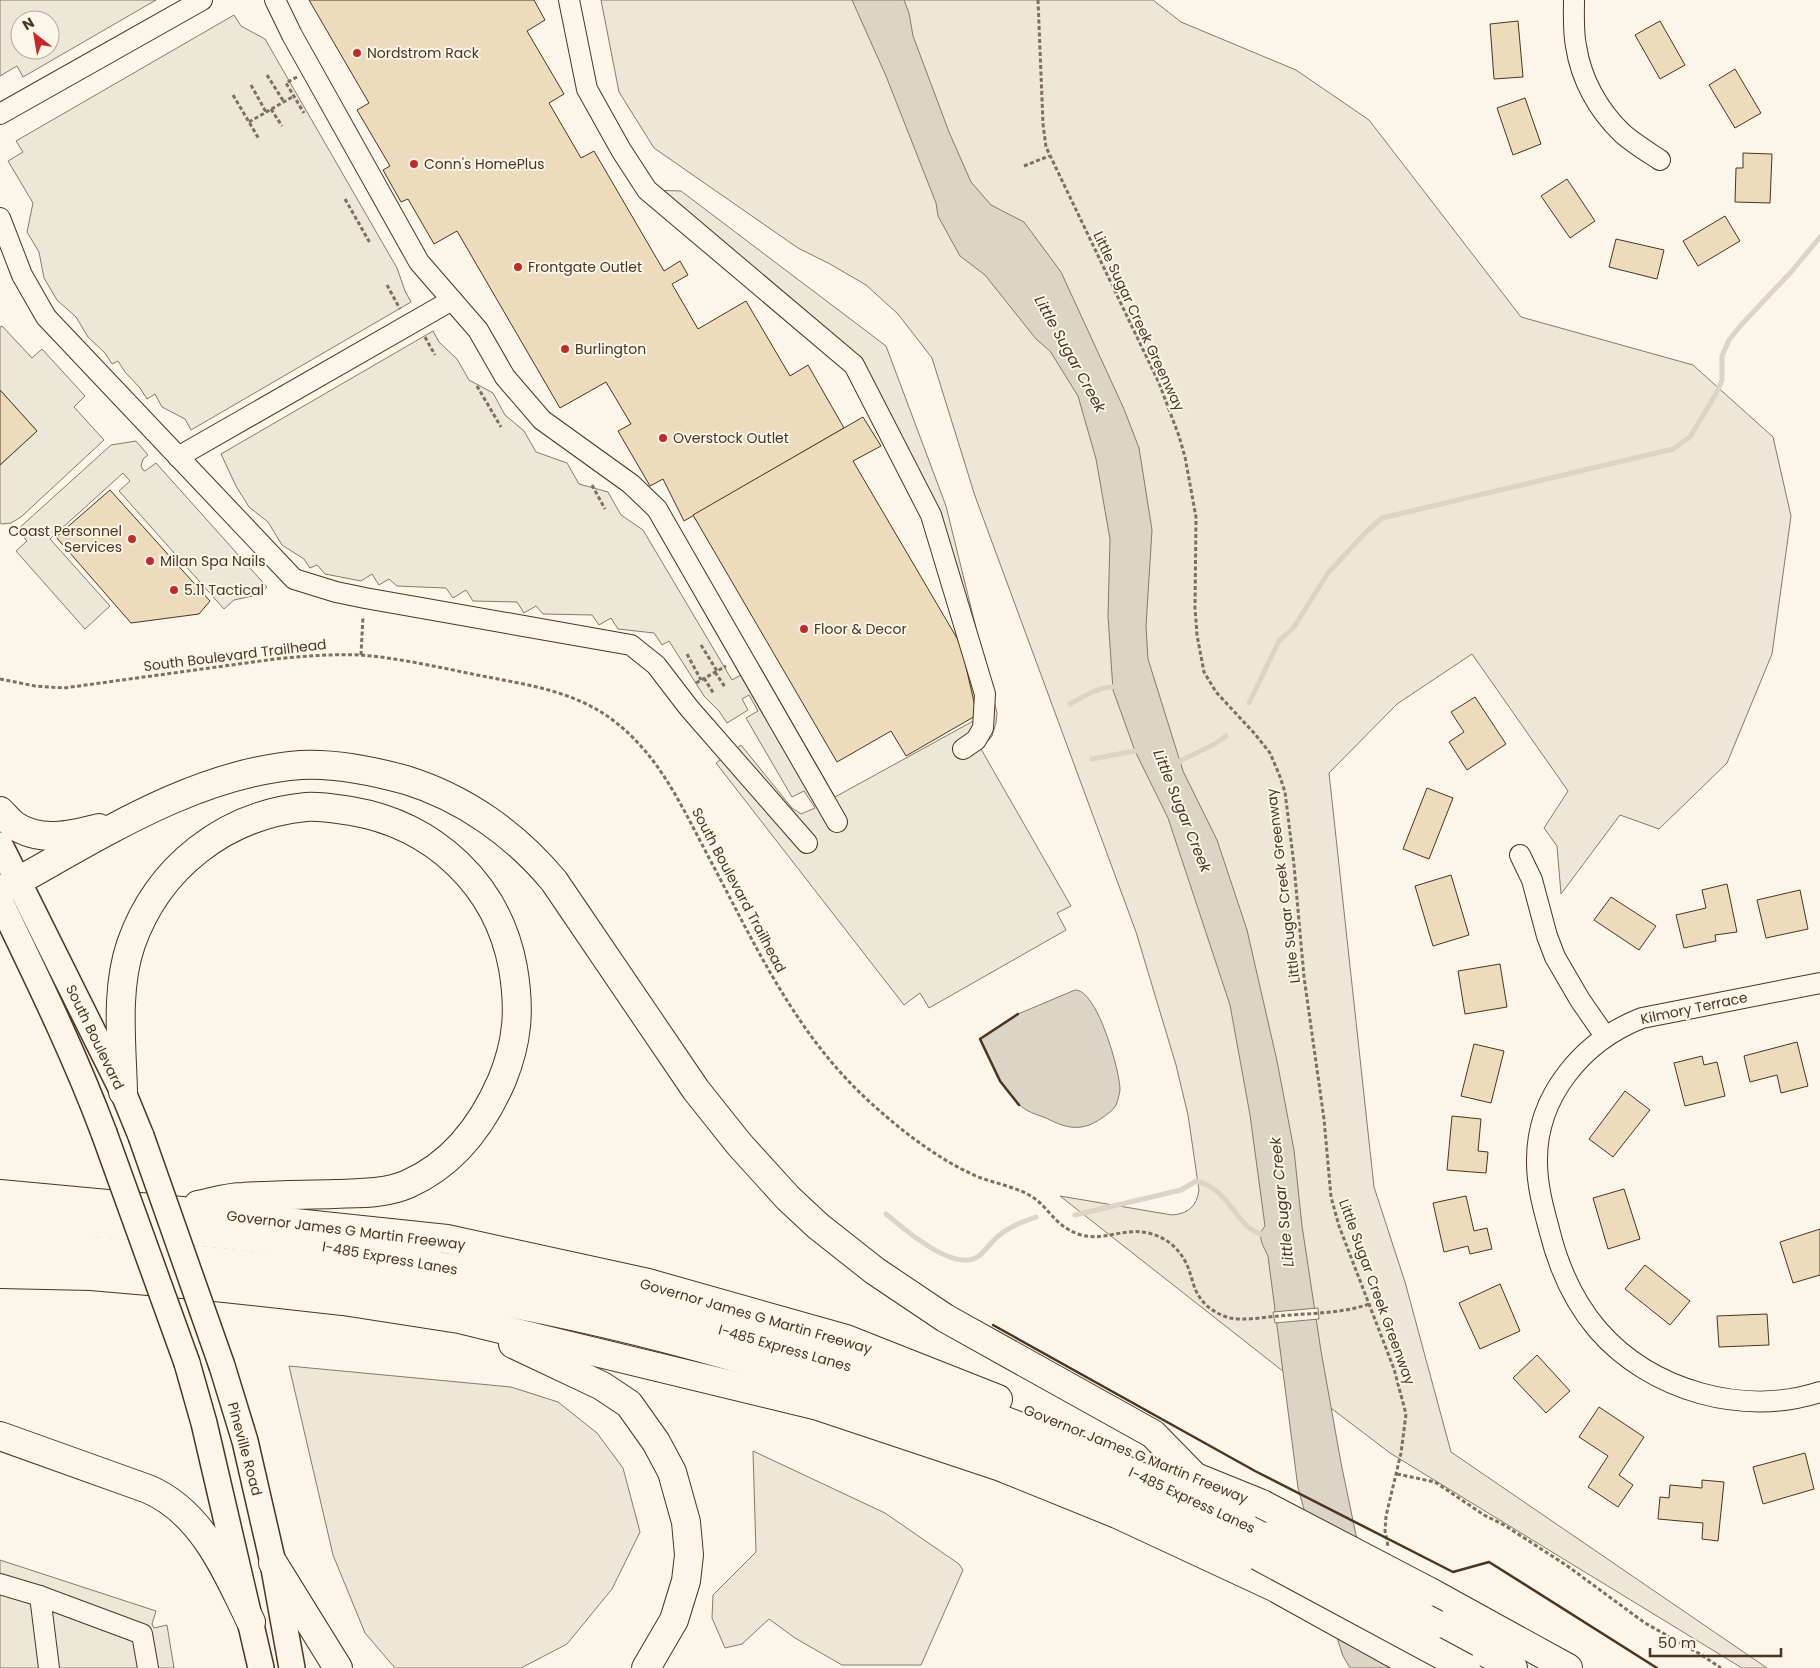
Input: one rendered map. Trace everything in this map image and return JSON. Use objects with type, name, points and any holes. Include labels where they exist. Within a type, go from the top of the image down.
[{"type":"highway","points":[[9,886],[147,810],[203,787],[273,768],[302,765],[334,766],[384,774],[430,788],[449,797],[511,836],[537,861],[554,881],[696,1090],[739,1144],[788,1198],[818,1226],[875,1271],[946,1318],[1153,1434],[1195,1477]]},
{"type":"highway","points":[[123,1092],[122,1006],[124,975],[130,947],[143,914],[187,858],[220,834],[248,821],[274,812],[309,807],[375,815],[400,824],[420,834],[440,848],[466,872],[491,905],[504,932],[516,985],[518,1016],[513,1048],[495,1095],[479,1124],[447,1160],[408,1184],[389,1190],[359,1193],[239,1197],[174,1223]]},
{"type":"highway","points":[[0,812],[14,825],[39,835],[71,835],[129,820]]},
{"type":"highway","name":"Governor James G Martin Freeway","points":[[0,1194],[174,1223],[447,1239],[648,1283],[846,1339],[1262,1504],[1430,1592],[1568,1668]]},
{"type":"highway","name":"I-485 Express Lanes","points":[[0,1220],[77,1223],[208,1234],[318,1246],[429,1263],[593,1297],[758,1338],[848,1365],[1021,1427],[1094,1456],[1264,1546],[1466,1668]]},
{"type":"highway","name":"I-485 Express Lanes","points":[[0,1247],[110,1251],[338,1275],[517,1304],[615,1326],[714,1352],[796,1375],[1008,1448],[1150,1506],[1264,1546],[1436,1624],[1513,1668]]},
{"type":"highway","points":[[0,1274],[91,1276],[206,1286],[343,1301],[459,1319],[818,1406],[1001,1467],[1159,1532],[1274,1587],[1420,1668]]},
{"type":"highway","points":[[459,1319],[602,1386],[629,1404],[656,1442],[672,1472],[686,1522],[689,1555],[686,1581],[674,1620],[646,1668]]},
{"type":"highway","points":[[0,1436],[148,1489],[176,1505],[192,1521],[221,1561],[251,1622]]},
{"type":"highway","points":[[273,1563],[338,1668]]},
{"type":"main road","name":"South Boulevard","points":[[0,845],[9,886],[123,1092],[174,1223]]},
{"type":"main road","name":"South Boulevard","points":[[0,901],[59,1024],[88,1090],[187,1363],[204,1423],[251,1622]]},
{"type":"main road","name":"Pineville Road","points":[[174,1223],[246,1441],[273,1563],[292,1668]]},
{"type":"main road","points":[[251,1622],[261,1668]]},
{"type":"street","points":[[2,112],[202,0]]},
{"type":"street","points":[[275,0],[292,35],[419,262],[478,330],[505,378],[542,420],[620,476],[657,509],[837,822]]},
{"type":"street","points":[[569,0],[587,89],[621,150],[647,190],[854,365],[931,515],[985,694],[983,728],[976,740],[963,750]]},
{"type":"street","points":[[1574,0],[1575,44],[1586,82],[1599,106],[1623,134],[1660,160]]},
{"type":"street","points":[[0,218],[22,276],[46,317],[294,579],[336,592],[365,598],[631,645],[656,665],[689,708],[807,843]]},
{"type":"street","points":[[178,457],[452,300]]},
{"type":"street","points":[[1520,855],[1532,880],[1555,958],[1580,1000],[1605,1036]]},
{"type":"street","name":"Kilmory Terrace","points":[[1820,983],[1642,1018],[1626,1024],[1605,1036],[1581,1056],[1567,1072],[1553,1095],[1540,1134],[1537,1160],[1541,1199],[1553,1247],[1568,1285],[1598,1330],[1633,1361],[1659,1377],[1681,1387],[1733,1400],[1763,1402],[1788,1400],[1820,1392]]},
{"type":"street","points":[[0,1584],[40,1596],[142,1634],[148,1668]]},
{"type":"street","points":[[40,1596],[49,1668]]},
{"type":"path","name":"Little Sugar Creek Greenway","points":[[1038,0],[1044,139],[1049,156],[1159,383],[1185,457],[1196,517],[1195,608],[1197,636],[1204,672],[1216,692],[1270,753],[1282,781],[1294,865],[1304,977],[1324,1119],[1331,1197],[1339,1226],[1394,1369],[1404,1403],[1406,1425],[1385,1526],[1389,1550]]},
{"type":"path","points":[[267,75],[284,102]]},
{"type":"path","points":[[251,85],[266,112]]},
{"type":"path","points":[[234,95],[260,139]]},
{"type":"path","points":[[249,122],[294,96]]},
{"type":"path","points":[[272,109],[282,126]]},
{"type":"path","points":[[1024,166],[1049,156]]},
{"type":"path","points":[[345,199],[370,243]]},
{"type":"path","points":[[387,285],[400,309]]},
{"type":"path","points":[[425,337],[435,355]]},
{"type":"path","points":[[477,386],[501,427]]},
{"type":"path","points":[[592,485],[605,508]]},
{"type":"path","points":[[361,655],[363,614]]},
{"type":"path","points":[[701,646],[725,688]]},
{"type":"path","name":"South Boulevard Trailhead","points":[[0,679],[35,686],[64,688],[283,658],[333,654],[361,655],[398,659],[549,689],[584,703],[610,718],[633,738],[660,768],[768,969],[794,1013],[827,1058],[870,1102],[922,1144],[976,1176],[1032,1197],[1059,1224],[1083,1236],[1095,1237],[1136,1230],[1165,1239],[1177,1249],[1186,1262],[1195,1288],[1202,1301],[1210,1309],[1223,1316],[1238,1319],[1352,1309],[1369,1304]]},
{"type":"path","points":[[687,654],[714,694]]},
{"type":"path","points":[[1397,1474],[1435,1482],[1484,1515],[1504,1525],[1566,1565],[1645,1623],[1721,1668]]},
{"type":"shaded area","points":[[0,0],[156,0],[60,56],[60,10],[10,10],[10,60],[52,60],[23,77],[17,66],[0,76]]},
{"type":"shaded area","points":[[601,0],[1153,0],[1181,22],[1296,70],[1369,120],[1521,317],[1693,365],[1773,437],[1791,516],[1772,654],[1727,763],[1659,829],[1620,815],[1561,894],[1557,846],[1544,828],[1568,791],[1472,654],[1397,704],[1329,773],[1374,1187],[1405,1282],[1451,1452],[1767,1668],[1742,1668],[1390,1453],[1060,1196],[1172,1215],[1183,1213],[1191,1208],[1196,1201],[1199,1190],[1188,1115],[1176,1065],[1136,932],[975,496],[932,358],[898,314],[866,285],[798,248],[654,148],[619,92]]},
{"type":"shaded area","points":[[234,15],[241,26],[265,39],[397,268],[411,302],[191,430],[185,419],[162,407],[155,394],[147,399],[118,361],[112,364],[105,353],[88,337],[76,317],[57,300],[44,278],[39,252],[27,232],[33,203],[8,161],[23,152],[16,141]]},
{"type":"shaded area","points":[[647,190],[681,191],[886,346],[946,506],[997,713],[992,736],[981,749],[1071,906],[1057,913],[1066,930],[929,1008],[920,993],[904,1005],[716,763],[741,745],[792,808],[801,814],[815,808],[804,791],[792,797],[746,718],[758,711],[749,695],[742,699],[748,710],[727,723],[719,711],[704,696],[669,641],[662,645],[654,633],[618,629],[611,618],[599,625],[592,615],[543,614],[536,606],[524,613],[517,602],[473,601],[466,590],[453,598],[446,588],[397,586],[389,579],[379,585],[372,574],[361,581],[325,574],[317,565],[310,568],[304,559],[282,545],[268,522],[249,507],[236,486],[221,454],[433,331],[439,342],[457,359],[469,380],[493,393],[505,415],[524,431],[536,452],[567,463],[579,484],[608,492],[621,515],[643,530],[732,680],[759,665],[835,797],[977,719],[931,515],[854,365]]},
{"type":"shaded area","points":[[2,326],[32,358],[42,349],[85,396],[74,407],[104,440],[21,517],[11,523],[2,524],[0,523],[0,465],[37,431],[0,390],[0,327]]},
{"type":"shaded area","points":[[136,441],[148,455],[143,459],[141,466],[143,470],[145,471],[156,463],[267,587],[257,595],[234,600],[224,609],[119,491],[130,481],[123,473],[50,539],[110,606],[85,629],[16,551],[27,541],[17,530],[111,445]]},
{"type":"shaded area","points":[[289,1366],[511,1387],[558,1402],[597,1433],[623,1468],[640,1532],[612,1589],[567,1644],[521,1668],[395,1668],[365,1633],[333,1555]]},
{"type":"shaded area","points":[[753,1451],[885,1513],[959,1564],[963,1570],[921,1665],[842,1665],[795,1638],[769,1619],[742,1644],[725,1648],[712,1618],[713,1595],[756,1552]]},
{"type":"shaded area","points":[[0,1560],[156,1611],[152,1624],[154,1628],[167,1625],[174,1668],[0,1668]]},
{"type":"water","name":"Little Sugar Creek","points":[[852,0],[904,0],[909,13],[913,36],[949,132],[971,182],[991,205],[1024,222],[1061,272],[1124,409],[1139,448],[1152,530],[1146,626],[1148,659],[1183,771],[1217,840],[1247,930],[1277,1061],[1294,1150],[1302,1226],[1321,1351],[1356,1535],[1413,1668],[1350,1668],[1343,1656],[1328,1610],[1313,1541],[1298,1488],[1268,1256],[1261,1237],[1265,1226],[1250,1115],[1230,1005],[1168,818],[1135,751],[1113,690],[1108,616],[1110,539],[1096,459],[1078,396],[1050,351],[1036,339],[985,275],[960,256],[938,216],[936,203],[886,76]]},
{"type":"water","points":[[1075,990],[1083,993],[1099,1016],[1112,1050],[1120,1090],[1116,1105],[1102,1118],[1081,1127],[1068,1127],[1031,1113],[1012,1097],[1001,1082],[980,1039],[1018,1014]]},
{"type":"pier","points":[[1318,1308],[1319,1319],[1275,1323],[1273,1312]]},
{"type":"building","points":[[309,0],[534,0],[545,20],[527,31],[564,94],[549,103],[581,158],[594,151],[664,271],[680,261],[688,275],[672,284],[698,329],[746,301],[790,376],[808,365],[844,428],[684,521],[663,479],[650,486],[618,431],[631,424],[606,382],[560,408],[457,231],[434,244],[408,199],[401,202],[383,170],[390,166],[357,110],[369,103]]},
{"type":"building","points":[[1518,21],[1523,77],[1494,79],[1490,24]]},
{"type":"building","points":[[1660,21],[1685,65],[1660,79],[1635,35]]},
{"type":"building","points":[[1735,69],[1761,113],[1735,128],[1709,85]]},
{"type":"building","points":[[1525,98],[1541,144],[1513,155],[1497,108]]},
{"type":"building","points":[[1743,153],[1772,154],[1770,203],[1735,202],[1736,168],[1743,168]]},
{"type":"building","points":[[1567,179],[1595,221],[1570,238],[1541,196]]},
{"type":"building","points":[[1725,216],[1740,241],[1698,266],[1683,241]]},
{"type":"building","points":[[1616,239],[1664,250],[1657,279],[1609,267]]},
{"type":"building","points":[[0,390],[37,431],[0,465]]},
{"type":"building","points":[[863,417],[881,446],[853,461],[961,645],[977,715],[906,756],[891,731],[837,762],[693,515]]},
{"type":"building","points":[[110,490],[210,601],[199,614],[131,623],[56,537]]},
{"type":"building","points":[[1475,697],[1506,744],[1467,770],[1449,742],[1464,732],[1451,712]]},
{"type":"building","points":[[1427,788],[1453,798],[1429,859],[1403,849]]},
{"type":"building","points":[[1451,875],[1469,935],[1433,946],[1415,886]]},
{"type":"building","points":[[1727,884],[1737,932],[1715,935],[1716,941],[1684,948],[1676,915],[1706,908],[1702,890]]},
{"type":"building","points":[[1800,890],[1808,929],[1766,938],[1757,900]]},
{"type":"building","points":[[1611,897],[1656,926],[1639,950],[1594,920]]},
{"type":"building","points":[[1500,964],[1507,1007],[1465,1014],[1458,971]]},
{"type":"building","points":[[1797,1042],[1808,1086],[1781,1093],[1777,1075],[1750,1082],[1744,1056]]},
{"type":"building","points":[[1474,1044],[1504,1051],[1491,1103],[1461,1096]]},
{"type":"building","points":[[1702,1056],[1704,1065],[1717,1062],[1725,1096],[1685,1106],[1674,1063]]},
{"type":"building","points":[[1625,1091],[1650,1110],[1613,1157],[1589,1139]]},
{"type":"building","points":[[1452,1116],[1481,1119],[1478,1151],[1488,1152],[1486,1173],[1447,1170]]},
{"type":"building","points":[[1624,1189],[1640,1239],[1608,1249],[1593,1198]]},
{"type":"building","points":[[1466,1196],[1474,1231],[1487,1228],[1492,1249],[1470,1254],[1468,1246],[1444,1252],[1433,1203]]},
{"type":"building","points":[[1820,1229],[1820,1275],[1793,1283],[1780,1242]]},
{"type":"building","points":[[1645,1265],[1690,1301],[1670,1325],[1625,1289]]},
{"type":"building","points":[[1500,1284],[1520,1331],[1480,1349],[1459,1303]]},
{"type":"building","points":[[1767,1314],[1769,1345],[1719,1347],[1717,1316]]},
{"type":"building","points":[[1537,1355],[1570,1391],[1546,1413],[1513,1378]]},
{"type":"building","points":[[1599,1407],[1644,1437],[1619,1475],[1633,1485],[1618,1507],[1588,1487],[1608,1456],[1579,1437]]},
{"type":"building","points":[[1805,1453],[1814,1489],[1763,1504],[1753,1467]]},
{"type":"building","points":[[1702,1480],[1724,1482],[1718,1541],[1702,1539],[1703,1523],[1658,1519],[1660,1497],[1669,1498],[1670,1485],[1702,1488]]},
{"type":"waterway","points":[[1249,703],[1279,641],[1294,627],[1328,573],[1367,531],[1382,518],[1673,449],[1690,437],[1717,392],[1722,380],[1722,356],[1729,340],[1792,271],[1820,237]]},
{"type":"waterway","points":[[1070,704],[1099,689],[1118,687]]},
{"type":"waterway","name":"Little Sugar Creek","points":[[1177,765],[1180,761],[1215,744],[1226,736]]},
{"type":"waterway","points":[[1092,759],[1141,751]]},
{"type":"waterway","points":[[1075,1215],[1181,1190],[1196,1181],[1213,1188],[1248,1227],[1265,1236]]},
{"type":"waterway","points":[[886,1214],[917,1239],[944,1255],[969,1260],[979,1256],[1004,1232],[1036,1217]]},
{"type":"wall","points":[[1018,1014],[980,1039],[1000,1081],[1019,1105]]},
{"type":"wall","points":[[993,1325],[1255,1471],[1453,1572],[1489,1562],[1657,1668]]},
{"type":"place","name":"Nordstrom Rack","points":[[357,53]]},
{"type":"place","name":"Conn's HomePlus","points":[[414,164]]},
{"type":"place","name":"Frontgate Outlet","points":[[518,267]]},
{"type":"place","name":"Burlington","points":[[565,349]]},
{"type":"place","name":"Overstock Outlet","points":[[663,438]]},
{"type":"place","name":"Coast Personnel Services","points":[[132,539]]},
{"type":"place","name":"Milan Spa Nails","points":[[150,561]]},
{"type":"place","name":"5.11 Tactical","points":[[174,590]]},
{"type":"place","name":"Floor & Decor","points":[[804,629]]}]
